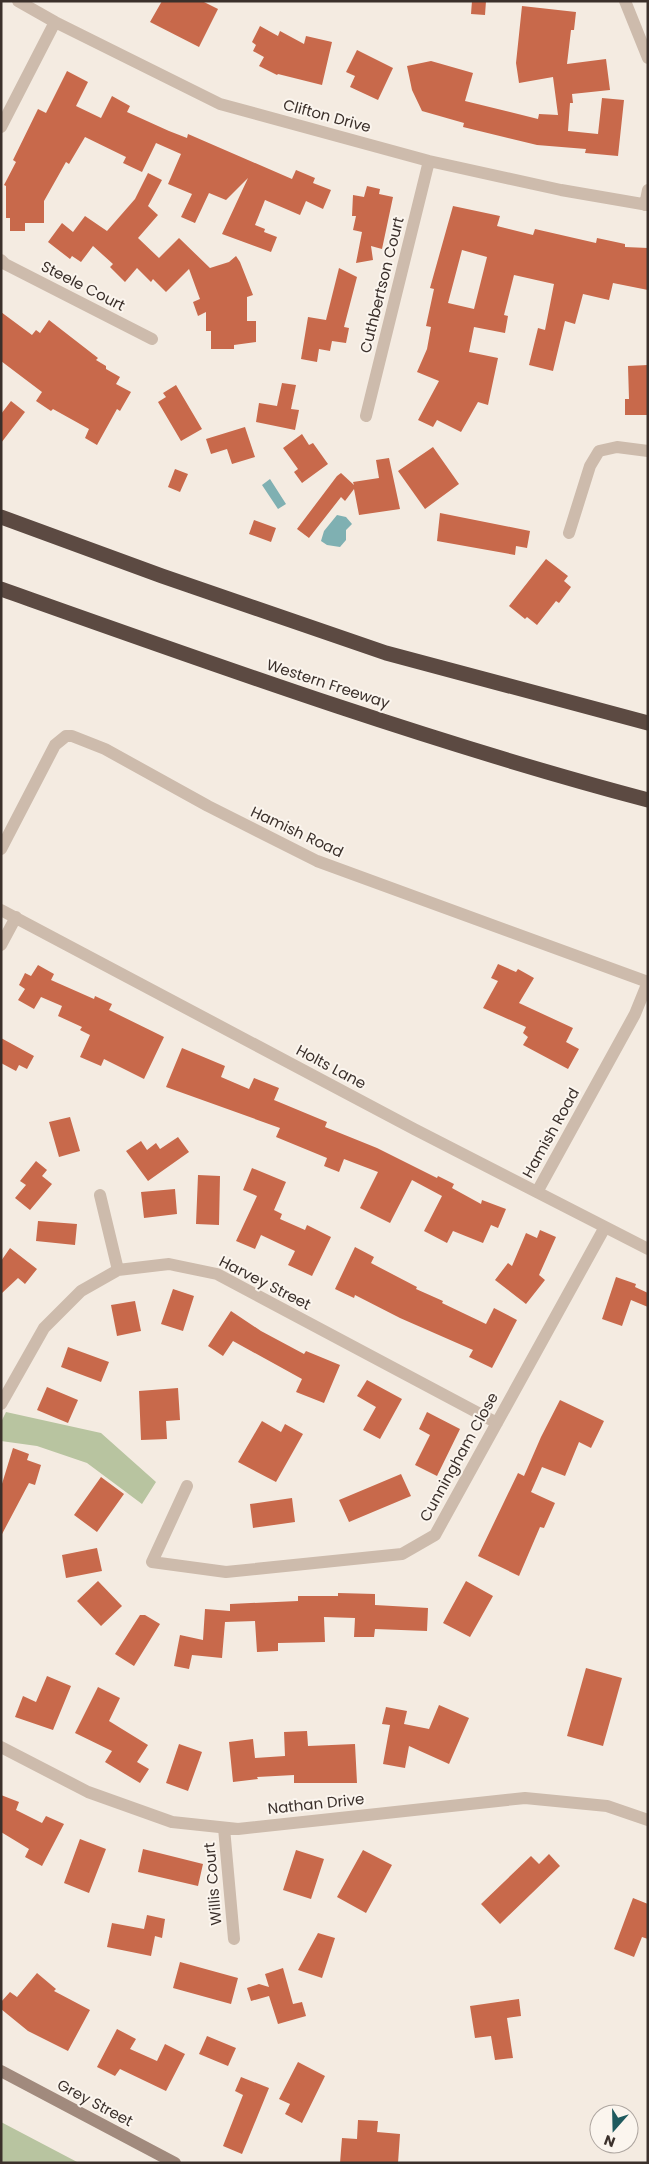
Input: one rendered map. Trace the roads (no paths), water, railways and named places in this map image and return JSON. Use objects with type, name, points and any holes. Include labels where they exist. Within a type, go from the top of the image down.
[{"type":"highway","points":[[1,517],[386,653],[648,724]]},
{"type":"highway","name":"Western Freeway","points":[[1,589],[272,685],[392,724],[648,800]]},
{"type":"street","name":"Clifton Drive","points":[[18,1],[55,22],[220,104],[429,161],[562,190],[646,205]]},
{"type":"street","points":[[625,1],[648,58]]},
{"type":"street","points":[[1,127],[55,22]]},
{"type":"street","name":"Cuthbertson Court","points":[[366,416],[429,161]]},
{"type":"street","points":[[646,205],[648,190]]},
{"type":"street","name":"Steele Court","points":[[1,260],[5,264],[152,339]]},
{"type":"street","points":[[569,533],[590,466],[599,451],[617,447],[648,452]]},
{"type":"street","name":"Hamish Road","points":[[1,849],[55,745],[66,736],[72,736],[105,749],[208,806],[316,861],[648,982],[635,1014],[537,1192]]},
{"type":"street","name":"Holts Lane","points":[[1,910],[648,1250]]},
{"type":"street","points":[[1,946],[16,917]]},
{"type":"street","points":[[100,1194],[118,1270]]},
{"type":"street","name":"Cunningham Close","points":[[187,1486],[152,1562],[226,1572],[402,1554],[435,1535],[606,1227]]},
{"type":"street","name":"Harvey Street","points":[[1,1404],[44,1328],[81,1291],[118,1270],[169,1264],[217,1274],[497,1423]]},
{"type":"street","name":"Nathan Drive","points":[[1,1747],[88,1792],[172,1822],[224,1828],[238,1829],[525,1798],[607,1806],[648,1820]]},
{"type":"street","name":"Willis Court","points":[[224,1828],[234,1939]]},
{"type":"street","name":"Grey Street","points":[[1,2071],[174,2163]]},
{"type":"water","points":[[270,479],[286,504],[278,509],[262,485]]},
{"type":"water","points":[[337,515],[346,517],[352,524],[346,530],[346,540],[340,547],[327,545],[321,541],[324,531]]}]
